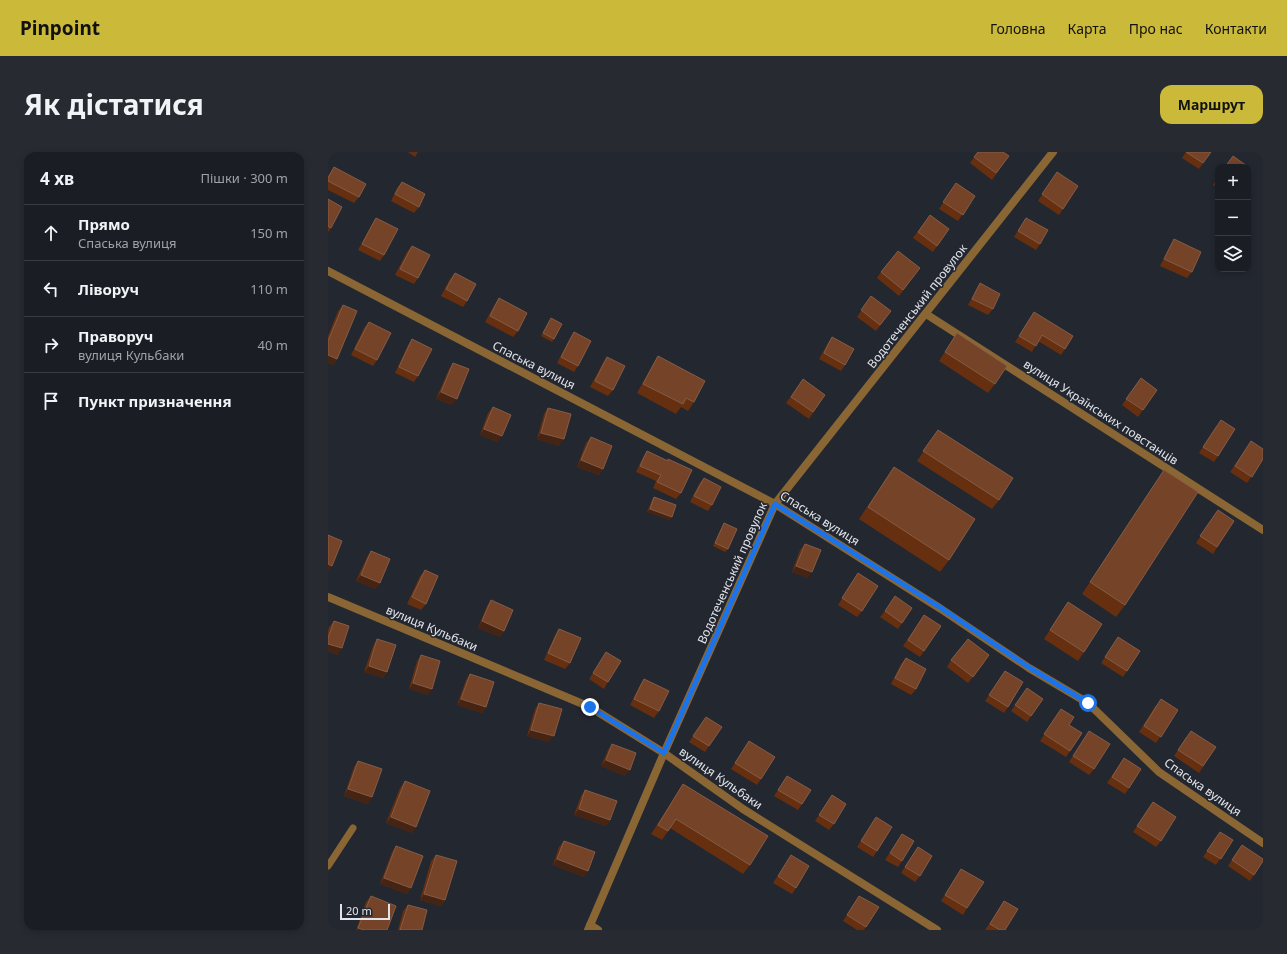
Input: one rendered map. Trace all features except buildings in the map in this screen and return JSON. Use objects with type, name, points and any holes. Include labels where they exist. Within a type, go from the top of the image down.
[{"type":"street","name":"Водотеченський провулок","points":[[589,927],[664,753],[775,504],[1053,152]]},
{"type":"street","name":"Спаська вулиця","points":[[328,271],[775,504],[941,608],[1030,668],[1088,703],[1160,772],[1263,843]]},
{"type":"street","name":"вулиця Українських повстанців","points":[[926,314],[1263,530]]},
{"type":"street","name":"вулиця Кульбаки","points":[[328,597],[590,707],[664,753],[743,808],[937,930]]},
{"type":"street","points":[[589,927],[598,930]]},
{"type":"lane","points":[[328,866],[353,828]]},
{"type":"route","points":[[590,707],[664,753],[775,504],[941,608],[1030,668],[1088,703]]}]
